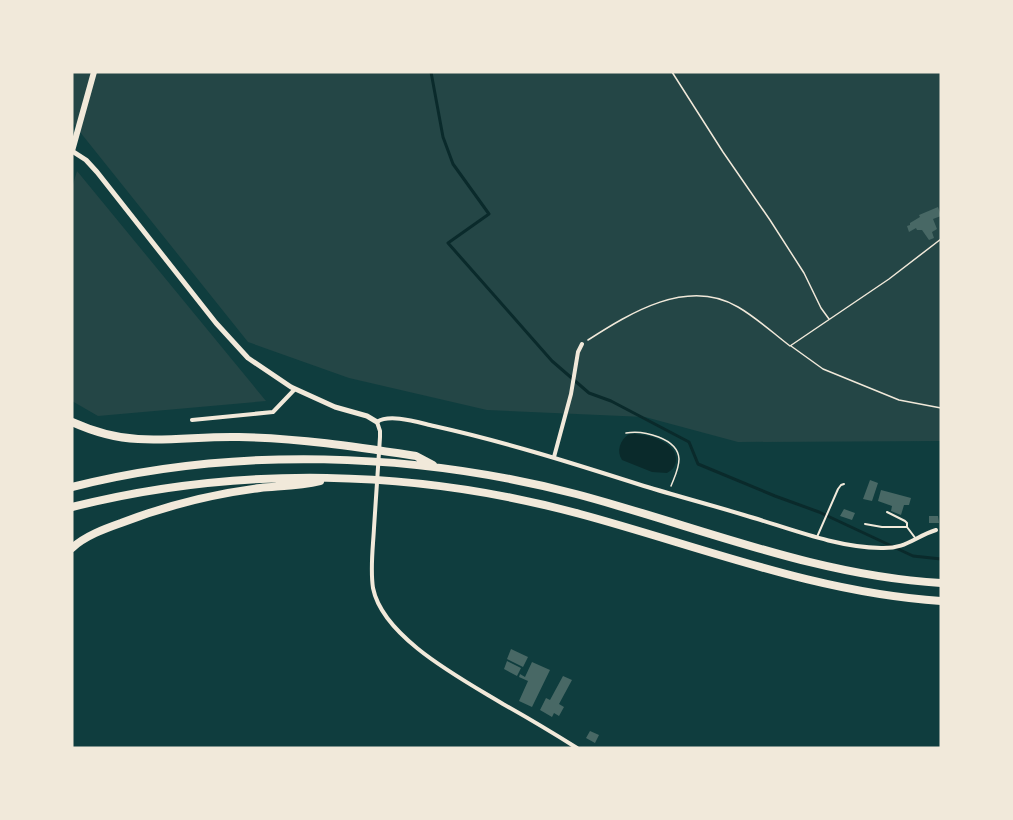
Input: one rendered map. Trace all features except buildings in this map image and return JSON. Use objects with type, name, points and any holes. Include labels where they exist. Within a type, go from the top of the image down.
[{"type":"highway","points":[[72,422],[110,435],[137,439],[238,437],[300,440],[416,456],[440,468]]},
{"type":"highway","points":[[72,487],[163,469],[244,462],[336,460],[440,468],[576,494],[816,564],[879,576],[941,583]]},
{"type":"highway","points":[[72,548],[102,530],[154,510],[220,495],[259,488],[305,485],[330,478]]},
{"type":"highway","points":[[72,507],[168,487],[256,479],[366,478],[434,484],[501,495],[579,513],[787,575],[864,592],[941,601]]},
{"type":"main road","points":[[72,151],[94,72]]},
{"type":"street","points":[[72,151],[86,160],[97,172],[216,323],[248,358],[295,389],[335,407],[368,416],[377,422],[380,437],[372,578],[378,602],[384,613],[418,649],[442,667],[578,748]]},
{"type":"street","points":[[554,458],[575,375],[578,352],[582,344]]},
{"type":"street","points":[[192,420],[273,412],[295,389]]},
{"type":"street","points":[[377,422],[382,418],[390,418],[483,437],[845,544],[880,549],[901,547],[936,530]]},
{"type":"lane","points":[[817,537],[838,489],[844,484]]},
{"type":"lane","points":[[887,512],[905,521],[916,539]]},
{"type":"lane","points":[[865,524],[907,527]]},
{"type":"path","points":[[672,72],[723,152],[770,219],[804,273],[829,319]]},
{"type":"path","points":[[790,346],[889,279],[941,238]]},
{"type":"path","points":[[582,344],[613,324],[646,308],[678,296],[706,295],[736,306],[823,369],[899,400],[941,408]]},
{"type":"path","points":[[626,433],[634,432],[663,439],[678,451],[679,463],[669,493]]},
{"type":"shaded area","points":[[72,72],[941,72],[941,441],[738,442],[645,417],[487,410],[349,378],[248,342],[72,122]]},
{"type":"shaded area","points":[[77,171],[266,401],[98,416],[72,401],[72,188]]},
{"type":"shaded area","points":[[629,434],[643,435],[666,443],[675,454],[676,461],[673,468],[667,473],[652,472],[622,460],[619,453],[620,446]]},
{"type":"waterway","points":[[431,72],[443,137],[453,164],[489,214],[448,243],[552,361],[589,393],[611,401],[689,442],[698,464],[819,512],[913,556],[941,559]]}]
